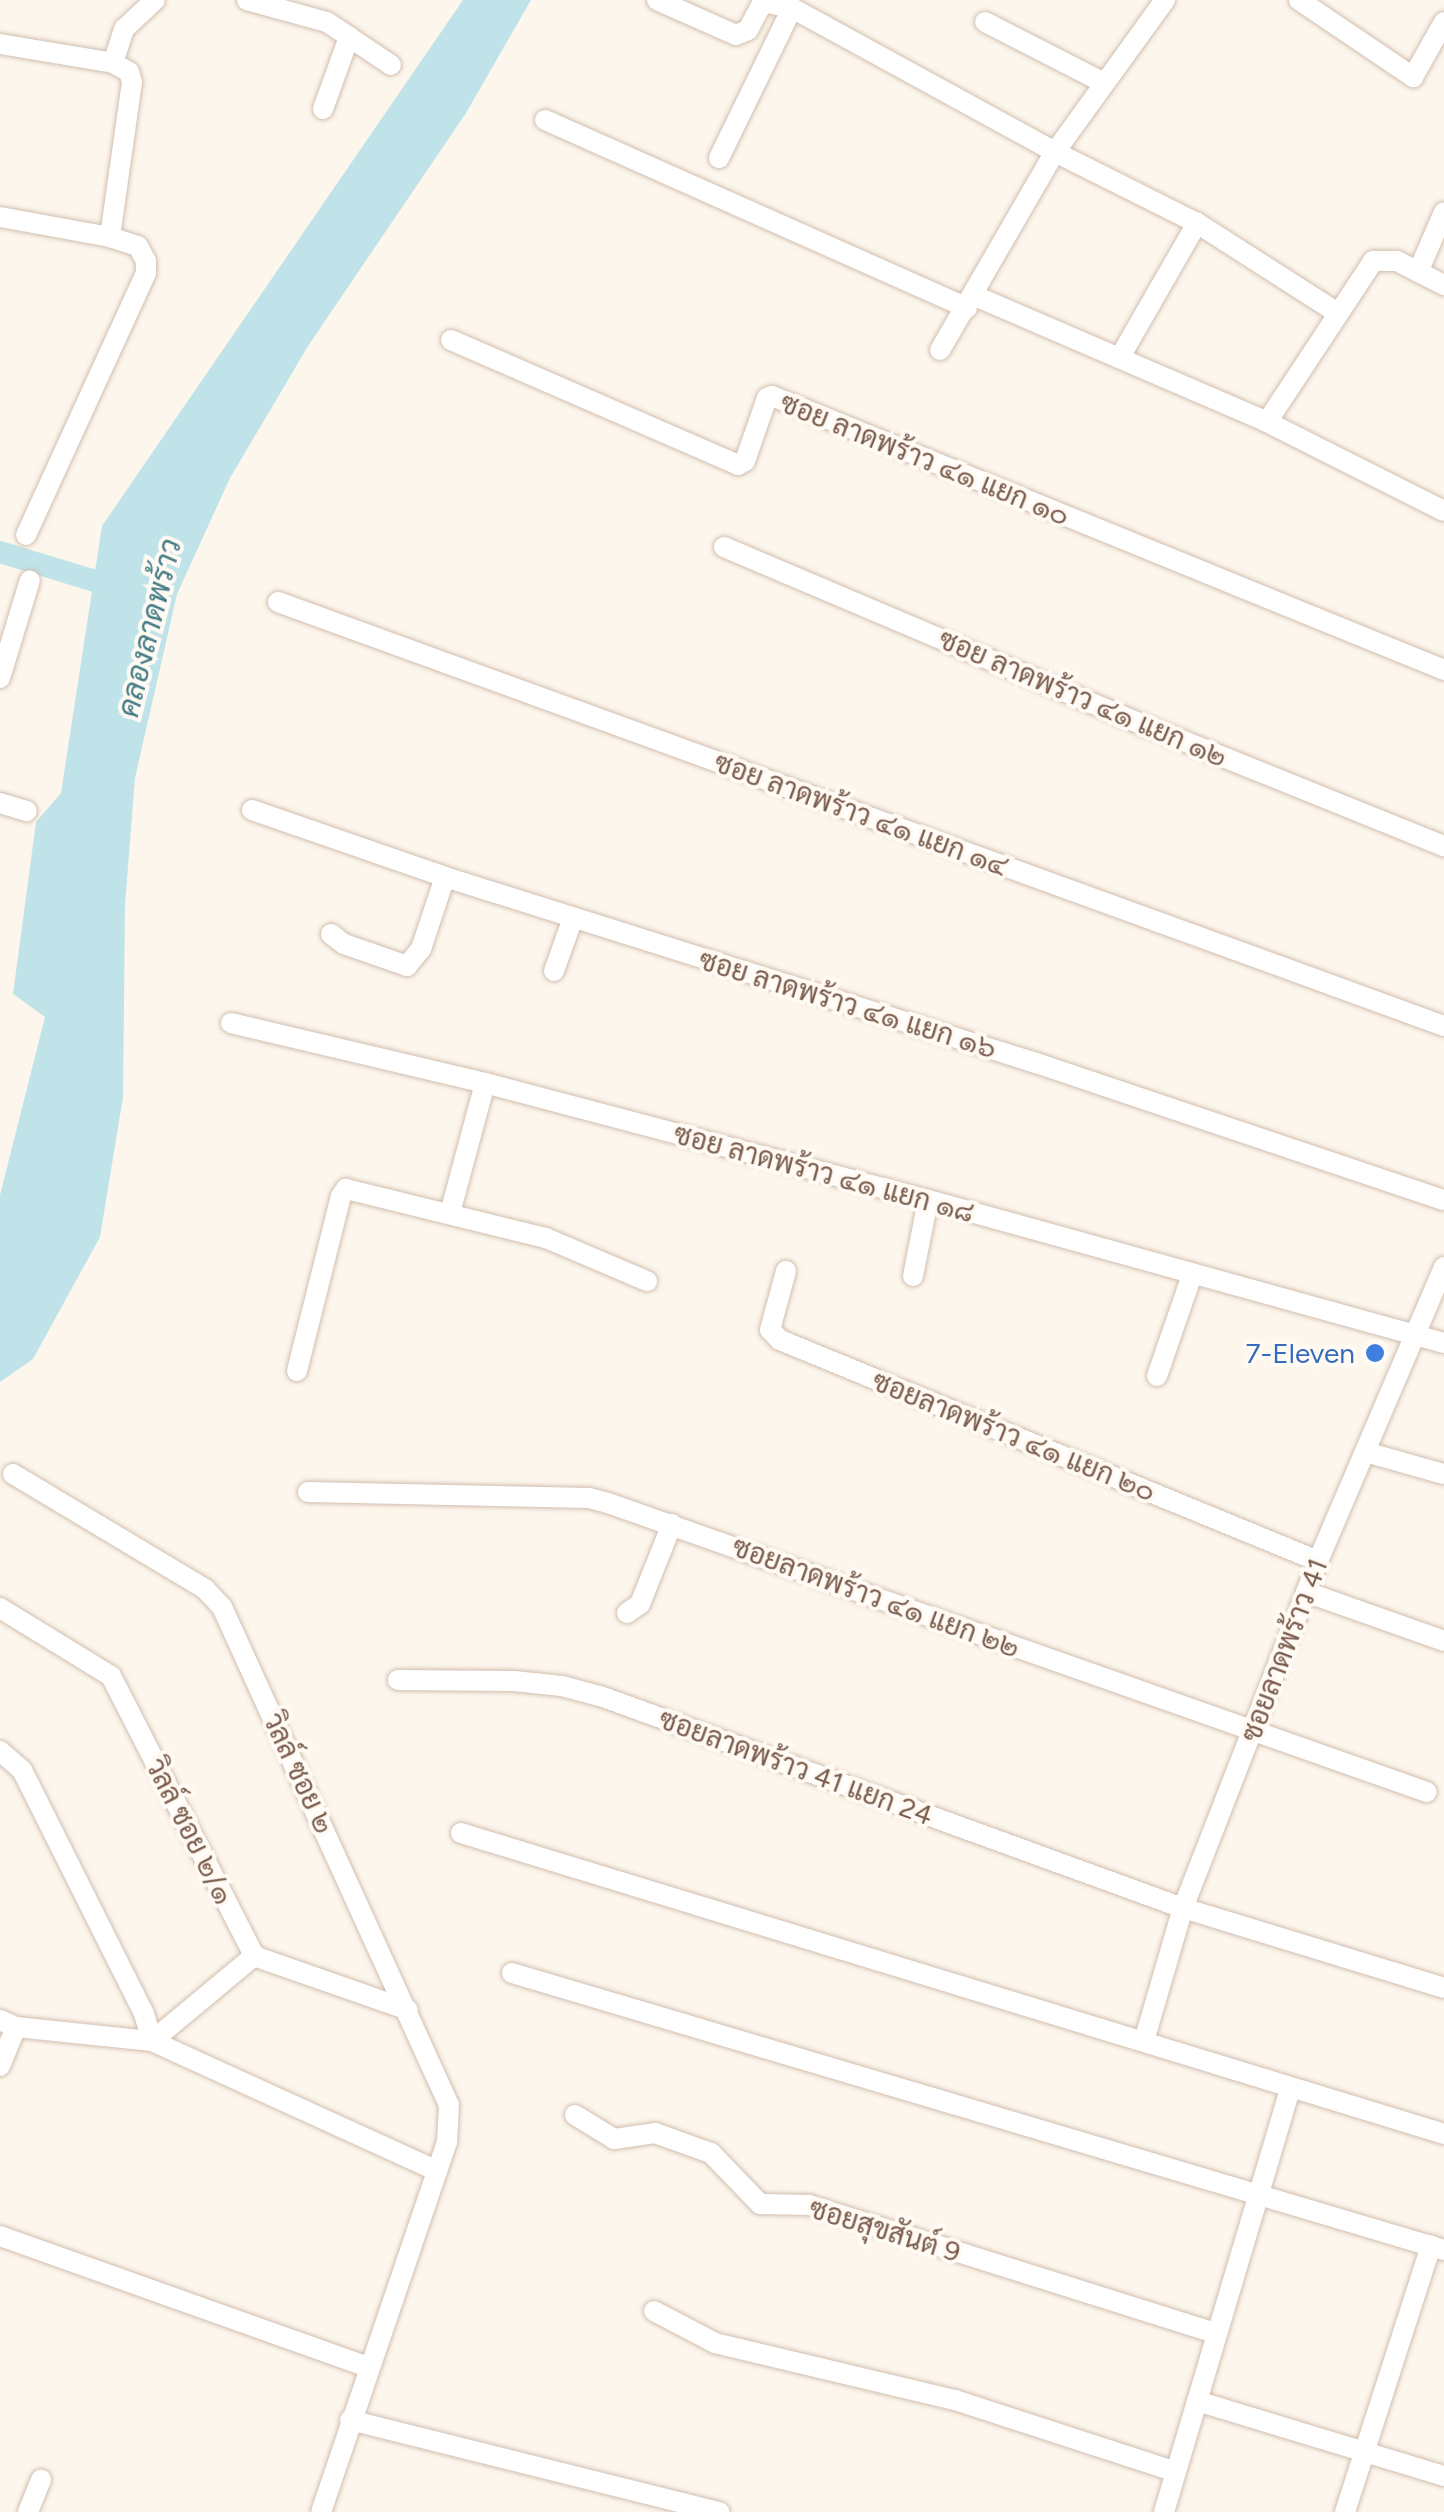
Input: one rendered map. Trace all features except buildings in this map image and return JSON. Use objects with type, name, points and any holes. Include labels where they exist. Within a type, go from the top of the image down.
[{"type":"street","points":[[112,63],[124,29],[156,0]]},
{"type":"street","points":[[247,0],[327,22],[391,65]]},
{"type":"street","points":[[658,0],[736,35],[748,30],[763,2],[786,4],[1055,152],[1197,223],[1338,313]]},
{"type":"street","points":[[940,350],[1055,152],[1165,0]]},
{"type":"street","points":[[1298,0],[1407,76],[1416,77],[1436,58],[1444,22]]},
{"type":"street","points":[[719,158],[786,4]]},
{"type":"street","points":[[985,22],[1104,84]]},
{"type":"street","points":[[323,109],[349,37]]},
{"type":"street","points":[[0,44],[112,63],[129,72],[132,82],[110,236]]},
{"type":"street","points":[[546,120],[971,302],[1120,357],[1267,422],[1444,511]]},
{"type":"street","points":[[1418,272],[1444,212]]},
{"type":"street","points":[[0,218],[110,236],[138,246],[146,261],[146,273],[26,535]]},
{"type":"street","points":[[1120,357],[1197,223]]},
{"type":"street","points":[[1267,422],[1373,261],[1387,258],[1444,285]]},
{"type":"street","name":"ซอย ลาดพร้าว ๔๑ แยก ๑๐","points":[[451,340],[738,465],[745,461],[767,398],[772,396],[1444,670]]},
{"type":"street","name":"ซอย ลาดพร้าว ๔๑ แยก ๑๒","points":[[724,547],[1148,727],[1444,846]]},
{"type":"street","points":[[0,678],[30,580]]},
{"type":"street","name":"ซอย ลาดพร้าว ๔๑ แยก ๑๔","points":[[278,602],[1444,1026]]},
{"type":"street","points":[[0,803],[27,811]]},
{"type":"street","name":"ซอย ลาดพร้าว ๔๑ แยก ๑๖","points":[[252,810],[445,877],[1036,1063],[1444,1200]]},
{"type":"street","points":[[331,934],[344,944],[407,966],[421,948],[445,877]]},
{"type":"street","points":[[554,971],[572,918]]},
{"type":"street","name":"ซอย ลาดพร้าว ๔๑ แยก ๑๘","points":[[230,1023],[485,1083],[928,1200],[1444,1344]]},
{"type":"street","points":[[450,1213],[485,1083]]},
{"type":"street","points":[[297,1371],[344,1190],[546,1238],[647,1282]]},
{"type":"street","points":[[914,1276],[928,1200]]},
{"type":"street","name":"ซอยลาดพร้าว 41","points":[[1144,2041],[1183,1908],[1318,1561],[1444,1266]]},
{"type":"street","name":"ซอยลาดพร้าว ๔๑ แยก ๒๐","points":[[786,1270],[770,1330],[780,1340],[1318,1561]]},
{"type":"street","points":[[1157,1376],[1192,1275]]},
{"type":"street","points":[[1366,1452],[1444,1474]]},
{"type":"street","name":"วิลล์ ซอย ๒","points":[[12,1474],[214,1597],[408,2010],[448,2105],[449,2132],[437,2171],[321,2512]]},
{"type":"street","name":"ซอยลาดพร้าว ๔๑ แยก ๒๒","points":[[308,1492],[589,1498],[1428,1792]]},
{"type":"street","points":[[627,1613],[640,1604],[672,1524]]},
{"type":"street","points":[[1306,1592],[1444,1641]]},
{"type":"street","name":"วิลล์ ซอย ๒/๑","points":[[0,1608],[111,1676],[254,1956]]},
{"type":"street","name":"ซอยลาดพร้าว 41 แยก 24","points":[[398,1680],[514,1681],[589,1693],[1183,1908],[1444,1988]]},
{"type":"street","points":[[0,1751],[22,1770],[144,2014],[152,2041]]},
{"type":"street","points":[[461,1834],[1444,2134]]},
{"type":"street","points":[[152,2041],[254,1956],[408,2010]]},
{"type":"street","points":[[512,1973],[1438,2248],[1344,2512]]},
{"type":"street","points":[[0,2066],[8,2023],[152,2041],[437,2171]]},
{"type":"street","points":[[1164,2512],[1290,2088]]},
{"type":"street","name":"ซอยสุขสันต์ 9","points":[[575,2115],[614,2140],[655,2134],[711,2153],[760,2204],[810,2205],[1216,2333]]},
{"type":"street","points":[[0,2236],[368,2367]]},
{"type":"street","points":[[654,2311],[715,2343],[955,2400],[1176,2472]]},
{"type":"street","points":[[1197,2401],[1366,2449],[1444,2476]]},
{"type":"street","points":[[350,2420],[720,2512]]},
{"type":"street","points":[[28,2512],[41,2480]]},
{"type":"water","name":"คลองลาดพร้าว","points":[[463,0],[531,0],[466,113],[308,346],[230,478],[177,594],[135,778],[125,905],[123,1097],[100,1237],[33,1359],[0,1382],[0,1195],[45,1017],[13,994],[36,822],[61,793],[102,526]]},
{"type":"waterway","points":[[0,552],[121,589]]},
{"type":"place","name":"7-Eleven","points":[[1375,1353]]}]
